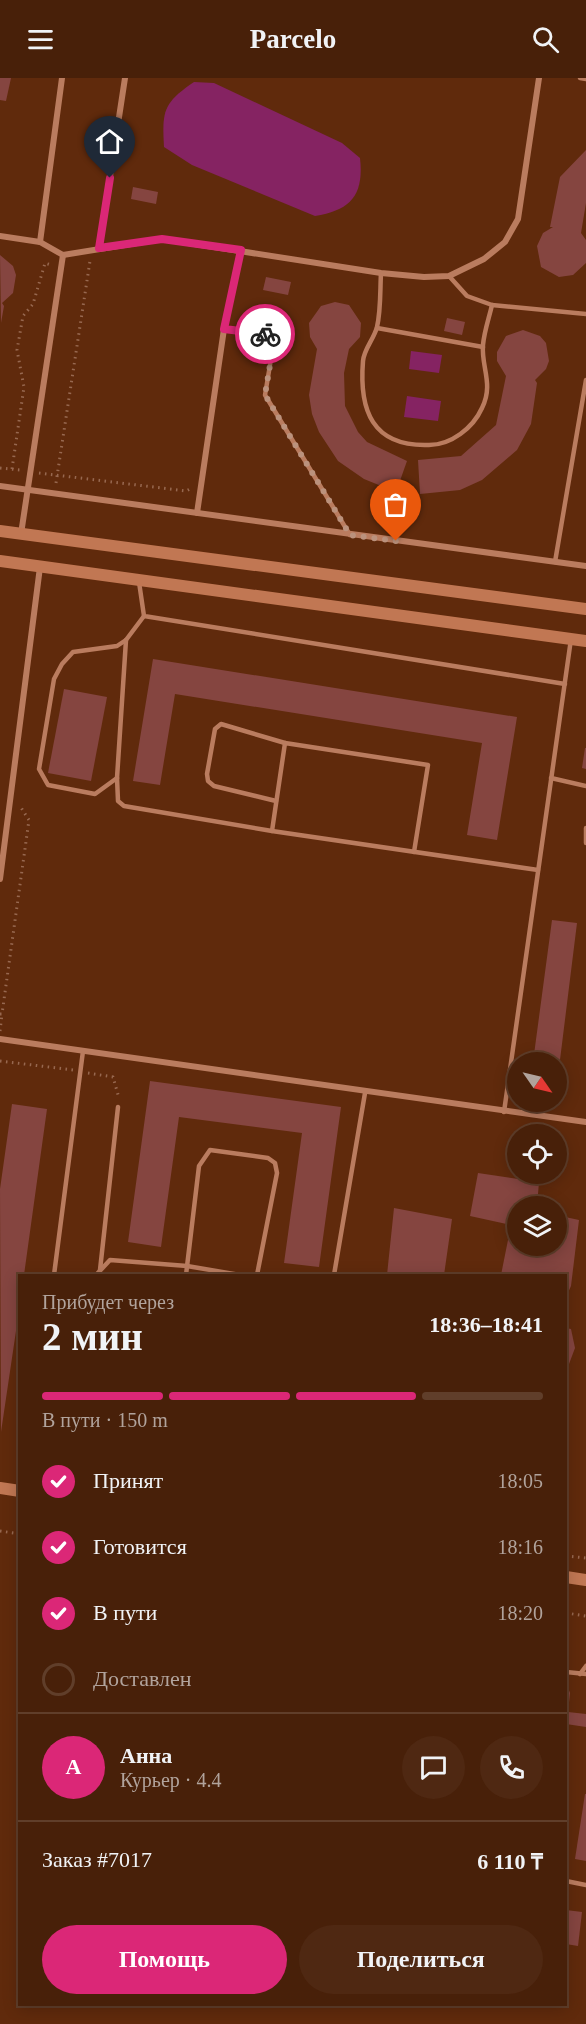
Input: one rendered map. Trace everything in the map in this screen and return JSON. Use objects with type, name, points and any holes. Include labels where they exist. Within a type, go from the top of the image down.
[{"type":"street","points":[[40,242],[62,78]]},
{"type":"street","points":[[99,248],[124,78]]},
{"type":"street","points":[[0,236],[40,242],[63,255],[162,239],[381,273],[424,277],[449,276],[484,259],[505,242],[518,219],[539,78]]},
{"type":"street","points":[[197,513],[224,329],[241,250]]},
{"type":"street","points":[[21,534],[30,490],[63,255]]},
{"type":"street","points":[[0,486],[586,566]]},
{"type":"street","points":[[0,531],[586,609]]},
{"type":"street","points":[[0,561],[586,641]]},
{"type":"street","points":[[0,879],[40,567]]},
{"type":"street","points":[[0,1039],[365,1093],[586,1122]]},
{"type":"street","points":[[0,1488],[18,1491]]},
{"type":"street","points":[[567,1577],[586,1580]]},
{"type":"lane","points":[[580,78],[586,79]]},
{"type":"lane","points":[[381,273],[377,328],[363,359],[363,388],[367,408],[374,425],[385,437],[417,445],[434,445],[449,441],[468,426],[482,409],[488,384],[483,347],[492,305]]},
{"type":"lane","points":[[449,276],[467,296],[492,305],[586,314]]},
{"type":"lane","points":[[377,328],[483,347]]},
{"type":"lane","points":[[224,329],[275,335],[265,395],[350,535]]},
{"type":"lane","points":[[555,562],[586,380]]},
{"type":"lane","points":[[117,778],[95,794],[48,785],[39,769],[54,679],[62,664],[73,652],[117,646],[126,640],[144,616],[139,579]]},
{"type":"lane","points":[[144,616],[565,684]]},
{"type":"lane","points":[[504,1112],[571,639]]},
{"type":"lane","points":[[126,640],[117,778],[118,801],[124,806],[272,831],[538,870]]},
{"type":"lane","points":[[276,801],[214,786],[208,781],[207,774],[215,729],[221,724],[285,743],[428,765],[414,852]]},
{"type":"lane","points":[[272,831],[285,743]]},
{"type":"lane","points":[[551,778],[586,786]]},
{"type":"lane","points":[[586,828],[586,843]]},
{"type":"lane","points":[[54,1274],[83,1051]]},
{"type":"lane","points":[[334,1274],[365,1093]]},
{"type":"lane","points":[[100,1270],[118,1107]]},
{"type":"lane","points":[[186,1274],[199,1166],[210,1150],[268,1158],[275,1163],[277,1173],[257,1274]]},
{"type":"lane","points":[[97,1274],[110,1260],[187,1266],[234,1274]]},
{"type":"lane","points":[[567,1672],[583,1674],[586,1666]]},
{"type":"lane","points":[[567,1881],[586,1885]]},
{"type":"path","points":[[54,494],[90,261],[89,250]]},
{"type":"path","points":[[12,469],[24,387],[17,350],[23,316],[33,304],[45,263],[62,269],[90,261]]},
{"type":"path","points":[[0,468],[186,491],[202,482]]},
{"type":"path","points":[[0,1033],[29,820],[11,792]]},
{"type":"path","points":[[0,1531],[18,1534]]},
{"type":"path","points":[[567,1556],[586,1557]]},
{"type":"path","points":[[567,1613],[586,1616]]},
{"type":"shaded area","points":[[194,82],[214,83],[342,143],[360,158],[360,182],[352,199],[338,210],[315,216],[192,165],[164,147],[164,116],[170,102]]},
{"type":"shaded area","points":[[411,351],[442,355],[439,373],[409,369]]},
{"type":"shaded area","points":[[407,396],[441,401],[438,421],[404,417]]},
{"type":"building","points":[[0,78],[11,78],[6,101],[0,100]]},
{"type":"building","points":[[586,150],[586,203],[581,233],[586,240],[586,263],[573,275],[559,277],[541,267],[537,246],[543,233],[553,227],[550,227],[560,177]]},
{"type":"building","points":[[133,187],[158,192],[156,204],[131,199]]},
{"type":"building","points":[[0,255],[13,266],[16,275],[13,293],[2,303],[4,306],[1,323]]},
{"type":"building","points":[[266,277],[291,282],[288,295],[263,290]]},
{"type":"building","points":[[335,302],[349,305],[361,323],[360,337],[349,349],[344,373],[345,406],[358,432],[367,442],[407,461],[396,492],[364,479],[338,461],[319,432],[312,414],[309,395],[317,349],[310,337],[309,323],[321,306]]},
{"type":"building","points":[[447,318],[465,322],[462,335],[444,331]]},
{"type":"building","points":[[523,330],[540,336],[546,343],[549,361],[546,369],[535,380],[537,383],[531,424],[517,450],[482,480],[460,490],[420,494],[418,460],[461,456],[496,425],[506,376],[497,361],[497,352],[506,336]]},
{"type":"building","points":[[153,659],[517,717],[497,840],[467,835],[482,743],[175,694],[160,785],[133,781]]},
{"type":"building","points":[[64,689],[107,697],[91,781],[48,773]]},
{"type":"building","points":[[586,748],[586,769],[582,768]]},
{"type":"building","points":[[552,920],[577,923],[561,1052],[534,1052]]},
{"type":"building","points":[[150,1081],[341,1107],[319,1267],[284,1263],[302,1133],[179,1117],[161,1247],[128,1242]]},
{"type":"building","points":[[12,1104],[47,1109],[24,1274],[18,1274],[18,1317],[1,1432],[0,1189]]},
{"type":"building","points":[[478,1173],[507,1177],[507,1184],[539,1184],[538,1196],[507,1196],[507,1224],[470,1216]]},
{"type":"building","points":[[394,1208],[452,1219],[444,1274],[387,1274]]},
{"type":"building","points":[[567,1217],[579,1220],[571,1286],[567,1295],[567,1274],[501,1274],[507,1245],[507,1256],[567,1256]]},
{"type":"building","points":[[567,1328],[571,1329],[575,1348],[567,1364]]},
{"type":"building","points":[[567,1685],[570,1693],[568,1712],[586,1714],[586,1727],[567,1724]]},
{"type":"building","points":[[586,1794],[586,1861],[575,1859]]},
{"type":"building","points":[[567,1910],[582,1912],[578,1946],[567,1944]]},
{"type":"way so far","points":[[265,334],[275,335],[265,395],[350,535],[396,541]]},
{"type":"route","points":[[110,178],[99,248],[162,239],[241,250],[224,329],[265,334]]}]
